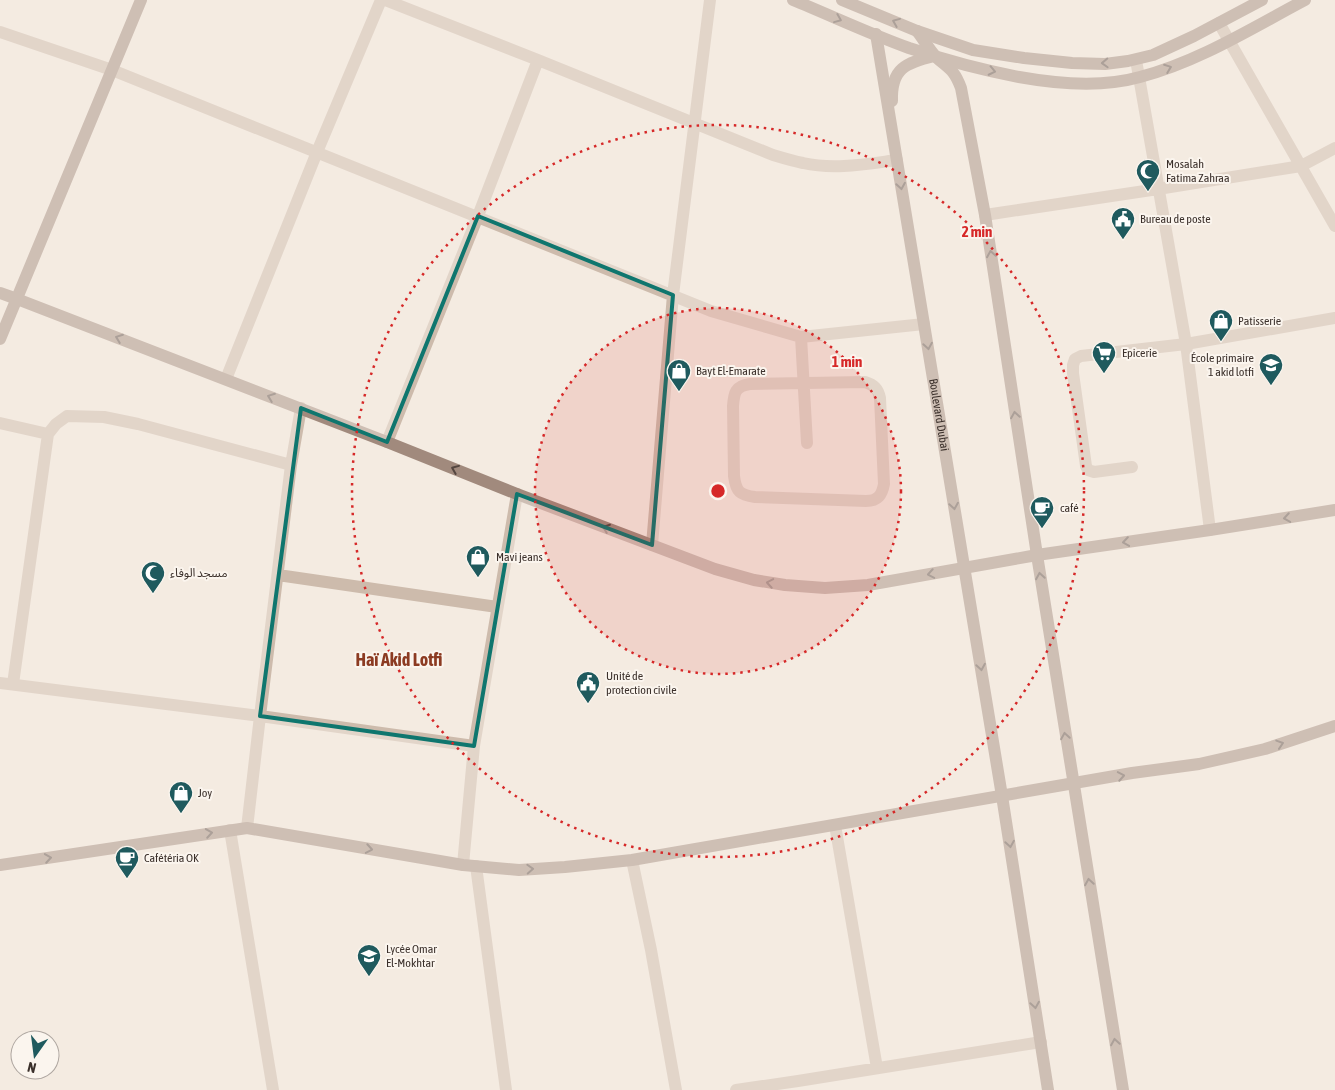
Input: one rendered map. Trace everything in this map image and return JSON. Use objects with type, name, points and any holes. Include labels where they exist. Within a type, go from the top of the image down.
[{"type":"street","points":[[0,339],[141,0]]},
{"type":"street","points":[[226,379],[317,152],[381,0]]},
{"type":"street","points":[[385,0],[773,155],[804,164],[839,166],[897,160]]},
{"type":"street","points":[[652,545],[673,295],[710,0]]},
{"type":"street","points":[[793,0],[908,47],[935,56],[965,65],[1037,80],[1070,84],[1122,82],[1154,73],[1230,40],[1305,0]]},
{"type":"street","points":[[842,0],[973,50],[1024,58],[1105,64],[1136,60],[1153,55],[1262,0]]},
{"type":"street","points":[[1219,23],[1335,226]]},
{"type":"street","points":[[917,30],[935,56],[957,77],[961,88],[985,215],[1073,784],[1123,1090]]},
{"type":"street","points":[[0,32],[112,70],[711,311],[801,338],[924,324]]},
{"type":"street","name":"Boulevard Dubai","points":[[876,34],[1002,796],[1048,1090]]},
{"type":"street","points":[[892,133],[894,78],[902,67],[935,56],[973,50]]},
{"type":"street","points":[[387,442],[478,216],[538,60]]},
{"type":"street","points":[[1136,60],[1186,344],[1210,530]]},
{"type":"street","points":[[961,88],[965,65]]},
{"type":"street","points":[[985,215],[1158,190],[1301,166],[1335,148]]},
{"type":"street","points":[[0,294],[301,408],[517,494],[715,569],[754,580],[825,588],[868,585],[1037,555],[1335,510]]},
{"type":"street","points":[[1132,467],[1094,472],[1088,470],[1073,365],[1075,359],[1080,356],[1186,344],[1335,318]]},
{"type":"street","points":[[801,338],[807,443]]},
{"type":"street","points":[[865,382],[873,384],[878,390],[884,484],[883,491],[873,501],[755,497],[746,496],[738,491],[734,476],[733,406],[734,395],[737,389],[743,385],[750,384],[804,384],[865,382]]},
{"type":"street","points":[[247,828],[291,466],[301,408]]},
{"type":"street","points":[[291,466],[138,424],[104,418],[67,416],[56,424],[48,434],[6,684],[260,716],[474,746]]},
{"type":"street","points":[[0,423],[48,434]]},
{"type":"street","points":[[463,865],[474,746],[517,494]]},
{"type":"street","points":[[278,575],[497,607]]},
{"type":"street","points":[[0,865],[247,828],[463,865],[519,870],[565,867],[632,860],[1132,773],[1209,762],[1265,750],[1335,726]]},
{"type":"street","points":[[835,826],[877,1068]]},
{"type":"street","points":[[230,830],[273,1090]]},
{"type":"street","points":[[632,860],[651,950],[676,1090]]},
{"type":"street","points":[[476,866],[506,1090]]},
{"type":"street","points":[[736,1090],[798,1082],[1041,1042]]},
{"type":"highlighted area","points":[[478,216],[673,295],[652,545],[517,494],[474,746],[260,716],[301,408],[387,442]]},
{"type":"place","name":"Mosalah Fatima Zahraa","points":[[1148,192]]},
{"type":"place","name":"Bureau de poste","points":[[1123,240]]},
{"type":"place","name":"Patisserie","points":[[1221,342]]},
{"type":"place","name":"Epicerie","points":[[1104,374]]},
{"type":"place","name":"École primaire 1 akid lotfi","points":[[1271,386]]},
{"type":"place","name":"Bayt El-Emarate","points":[[679,392]]},
{"type":"place","name":"café","points":[[1042,529]]},
{"type":"place","name":"Mavi jeans","points":[[478,578]]},
{"type":"place","name":"مسجد الوفاء","points":[[153,594]]},
{"type":"place","name":"Unité de protection civile","points":[[588,704]]},
{"type":"place","name":"Joy","points":[[181,814]]},
{"type":"place","name":"Cafétéria OK","points":[[127,879]]},
{"type":"place","name":"Lycée Omar El-Mokhtar","points":[[369,977]]},
{"type":"district","name":"Haï Akid Lotfi","points":[[399,659]]}]
